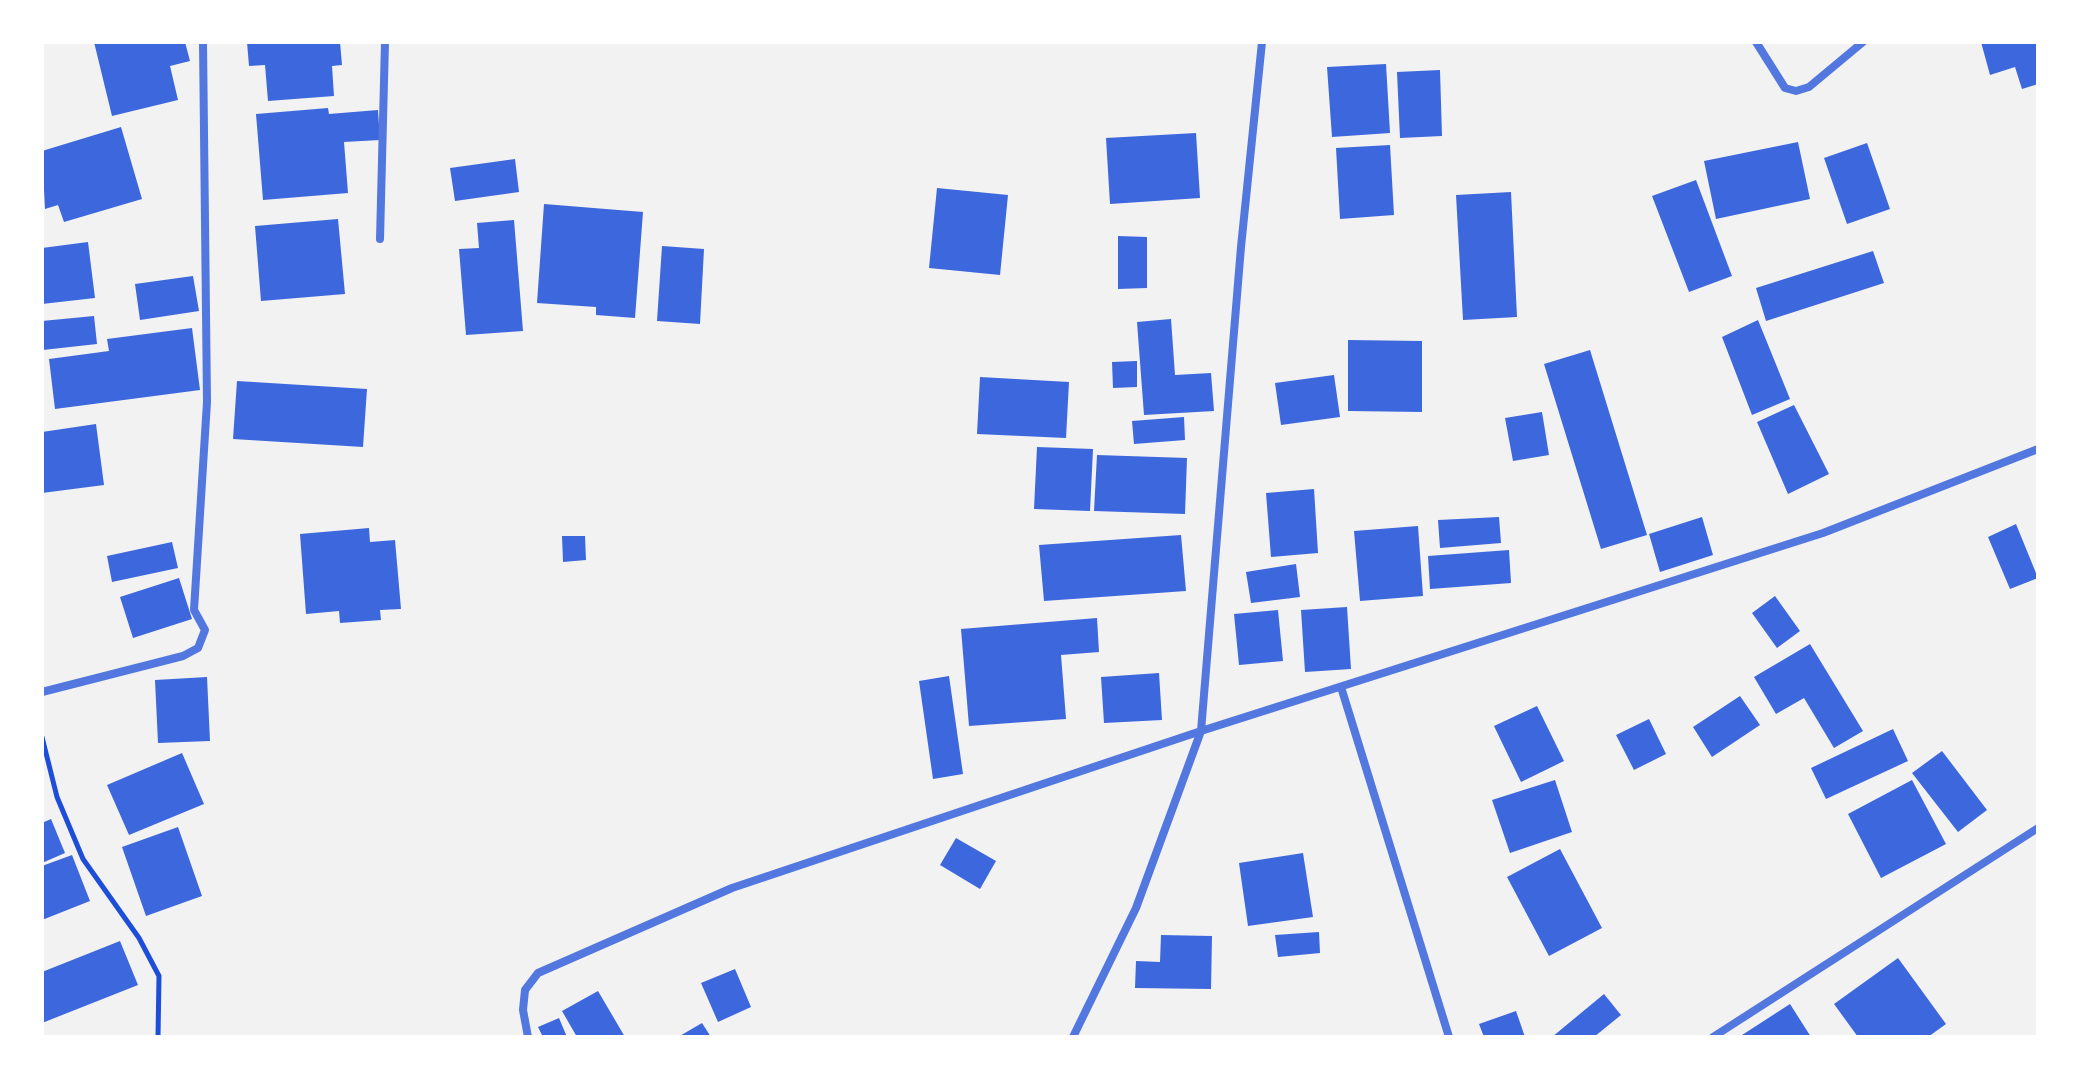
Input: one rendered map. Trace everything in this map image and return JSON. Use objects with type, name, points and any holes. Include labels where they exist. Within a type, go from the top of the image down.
[{"type":"street","points":[[42,692],[183,656],[198,648],[205,630],[194,610],[207,402],[203,42]]},
{"type":"street","points":[[380,239],[385,42]]},
{"type":"street","points":[[1073,1037],[1136,908],[1201,731],[1240,263],[1262,42]]},
{"type":"street","points":[[1756,42],[1785,88],[1796,91],[1809,87],[1863,42]]},
{"type":"street","points":[[528,1037],[523,1010],[525,990],[538,973],[732,888],[1201,731],[1823,533],[2038,449]]},
{"type":"street","points":[[1341,687],[1449,1037]]},
{"type":"street","points":[[1713,1037],[2038,828]]},
{"type":"path","points":[[42,737],[57,797],[83,859],[139,938],[159,976],[158,1037]]},
{"type":"building","points":[[94,42],[185,42],[190,61],[170,66],[178,100],[112,116]]},
{"type":"building","points":[[247,42],[340,42],[342,65],[332,66],[334,96],[268,101],[265,65],[249,66]]},
{"type":"building","points":[[1981,42],[2038,42],[2038,84],[2022,89],[2015,67],[1990,75]]},
{"type":"building","points":[[1386,64],[1390,133],[1332,137],[1327,67]]},
{"type":"building","points":[[1440,70],[1442,136],[1400,138],[1397,72]]},
{"type":"building","points":[[328,108],[329,114],[378,110],[380,140],[344,142],[348,193],[263,200],[256,114]]},
{"type":"building","points":[[121,127],[142,199],[64,222],[58,205],[45,209],[42,151]]},
{"type":"building","points":[[1196,133],[1200,198],[1110,204],[1106,138]]},
{"type":"building","points":[[1798,142],[1810,199],[1716,219],[1704,161]]},
{"type":"building","points":[[1867,143],[1890,209],[1847,224],[1824,158]]},
{"type":"building","points":[[1390,145],[1394,215],[1340,219],[1336,148]]},
{"type":"building","points":[[515,159],[519,192],[455,201],[450,168]]},
{"type":"building","points":[[1696,180],[1732,276],[1689,292],[1652,196]]},
{"type":"building","points":[[937,188],[1008,195],[1000,275],[929,268]]},
{"type":"building","points":[[1511,192],[1517,317],[1463,320],[1456,195]]},
{"type":"building","points":[[544,204],[643,212],[635,318],[596,315],[596,307],[537,303]]},
{"type":"building","points":[[338,219],[345,294],[261,301],[255,226]]},
{"type":"building","points":[[514,220],[523,331],[466,335],[459,249],[479,248],[477,223]]},
{"type":"building","points":[[1118,236],[1147,237],[1147,288],[1118,289]]},
{"type":"building","points":[[88,242],[95,298],[42,304],[42,248]]},
{"type":"building","points":[[662,246],[704,249],[700,324],[657,321]]},
{"type":"building","points":[[1873,251],[1884,283],[1766,321],[1756,288]]},
{"type":"building","points":[[193,276],[199,311],[140,320],[135,284]]},
{"type":"building","points":[[94,316],[97,344],[43,350],[42,321]]},
{"type":"building","points":[[1171,319],[1175,375],[1211,373],[1214,411],[1144,415],[1137,322]]},
{"type":"building","points":[[1758,320],[1790,399],[1752,415],[1722,337]]},
{"type":"building","points":[[192,328],[200,390],[55,409],[49,359],[109,351],[107,339]]},
{"type":"building","points":[[1348,340],[1422,341],[1422,412],[1348,411]]},
{"type":"building","points":[[1590,350],[1647,535],[1601,549],[1544,364]]},
{"type":"building","points":[[1137,361],[1137,387],[1113,388],[1112,362]]},
{"type":"building","points":[[1334,375],[1340,417],[1281,425],[1275,383]]},
{"type":"building","points":[[980,377],[1069,382],[1066,438],[977,434]]},
{"type":"building","points":[[237,381],[367,389],[363,447],[233,439]]},
{"type":"building","points":[[1794,405],[1829,474],[1788,494],[1757,422]]},
{"type":"building","points":[[1542,412],[1549,455],[1513,461],[1505,418]]},
{"type":"building","points":[[1184,417],[1185,440],[1134,444],[1132,421]]},
{"type":"building","points":[[96,424],[104,485],[42,493],[42,432]]},
{"type":"building","points":[[1037,447],[1093,449],[1090,511],[1034,509]]},
{"type":"building","points":[[1097,455],[1187,458],[1185,514],[1094,511]]},
{"type":"building","points":[[1314,489],[1318,553],[1271,557],[1266,493]]},
{"type":"building","points":[[1499,517],[1501,543],[1440,548],[1438,520]]},
{"type":"building","points":[[1702,517],[1713,555],[1660,572],[1649,534]]},
{"type":"building","points":[[2016,524],[2038,578],[2010,589],[1988,537]]},
{"type":"building","points":[[1418,526],[1423,596],[1360,601],[1354,531]]},
{"type":"building","points":[[369,528],[370,542],[395,540],[401,609],[380,610],[381,620],[340,623],[339,611],[306,614],[300,534]]},
{"type":"building","points":[[1181,535],[1186,591],[1044,601],[1039,545]]},
{"type":"building","points":[[562,536],[585,536],[586,560],[563,562]]},
{"type":"building","points":[[172,542],[178,568],[112,582],[107,556]]},
{"type":"building","points":[[1509,550],[1511,583],[1430,589],[1428,556]]},
{"type":"building","points":[[1296,564],[1300,597],[1251,603],[1246,572]]},
{"type":"building","points":[[179,578],[192,619],[133,638],[120,597]]},
{"type":"building","points":[[1775,596],[1800,631],[1777,648],[1752,613]]},
{"type":"building","points":[[1347,607],[1351,669],[1305,672],[1301,610]]},
{"type":"building","points":[[1278,610],[1283,661],[1239,665],[1234,614]]},
{"type":"building","points":[[1097,618],[1099,652],[1061,655],[1066,719],[969,726],[961,629]]},
{"type":"building","points":[[1810,644],[1863,731],[1834,748],[1804,698],[1776,714],[1754,677]]},
{"type":"building","points":[[1159,673],[1162,720],[1104,723],[1101,677]]},
{"type":"building","points":[[949,676],[963,774],[933,779],[919,681]]},
{"type":"building","points":[[207,677],[210,741],[158,743],[155,680]]},
{"type":"building","points":[[1740,696],[1760,725],[1712,757],[1693,727]]},
{"type":"building","points":[[1537,706],[1564,761],[1521,782],[1494,726]]},
{"type":"building","points":[[1649,719],[1666,754],[1634,770],[1616,735]]},
{"type":"building","points":[[1893,729],[1908,761],[1826,799],[1811,768]]},
{"type":"building","points":[[1942,751],[1987,810],[1958,832],[1912,773]]},
{"type":"building","points":[[182,753],[204,804],[129,835],[107,785]]},
{"type":"building","points":[[1555,780],[1572,832],[1510,853],[1492,800]]},
{"type":"building","points":[[1912,780],[1946,844],[1881,878],[1848,814]]},
{"type":"building","points":[[51,819],[65,853],[42,863],[42,823]]},
{"type":"building","points":[[178,827],[202,896],[146,916],[122,847]]},
{"type":"building","points":[[956,838],[996,861],[980,889],[940,865]]},
{"type":"building","points":[[1560,849],[1602,928],[1549,956],[1507,877]]},
{"type":"building","points":[[1303,853],[1313,917],[1248,926],[1239,863]]},
{"type":"building","points":[[72,855],[90,901],[42,920],[42,866]]},
{"type":"building","points":[[1319,932],[1320,953],[1278,957],[1275,935]]},
{"type":"building","points":[[1161,935],[1212,936],[1211,989],[1135,988],[1136,961],[1160,962]]},
{"type":"building","points":[[120,941],[138,985],[42,1023],[42,972]]},
{"type":"building","points":[[1898,958],[1946,1024],[1928,1037],[1858,1037],[1834,1004]]},
{"type":"building","points":[[735,969],[751,1007],[718,1022],[701,983]]},
{"type":"building","points":[[598,991],[625,1037],[577,1037],[562,1011]]},
{"type":"building","points":[[1604,994],[1621,1015],[1594,1037],[1552,1037]]},
{"type":"building","points":[[1790,1004],[1811,1037],[1739,1037]]},
{"type":"building","points":[[1516,1011],[1525,1037],[1484,1037],[1479,1024]]},
{"type":"building","points":[[559,1018],[567,1037],[543,1037],[538,1027]]},
{"type":"building","points":[[702,1023],[711,1037],[678,1037]]}]
